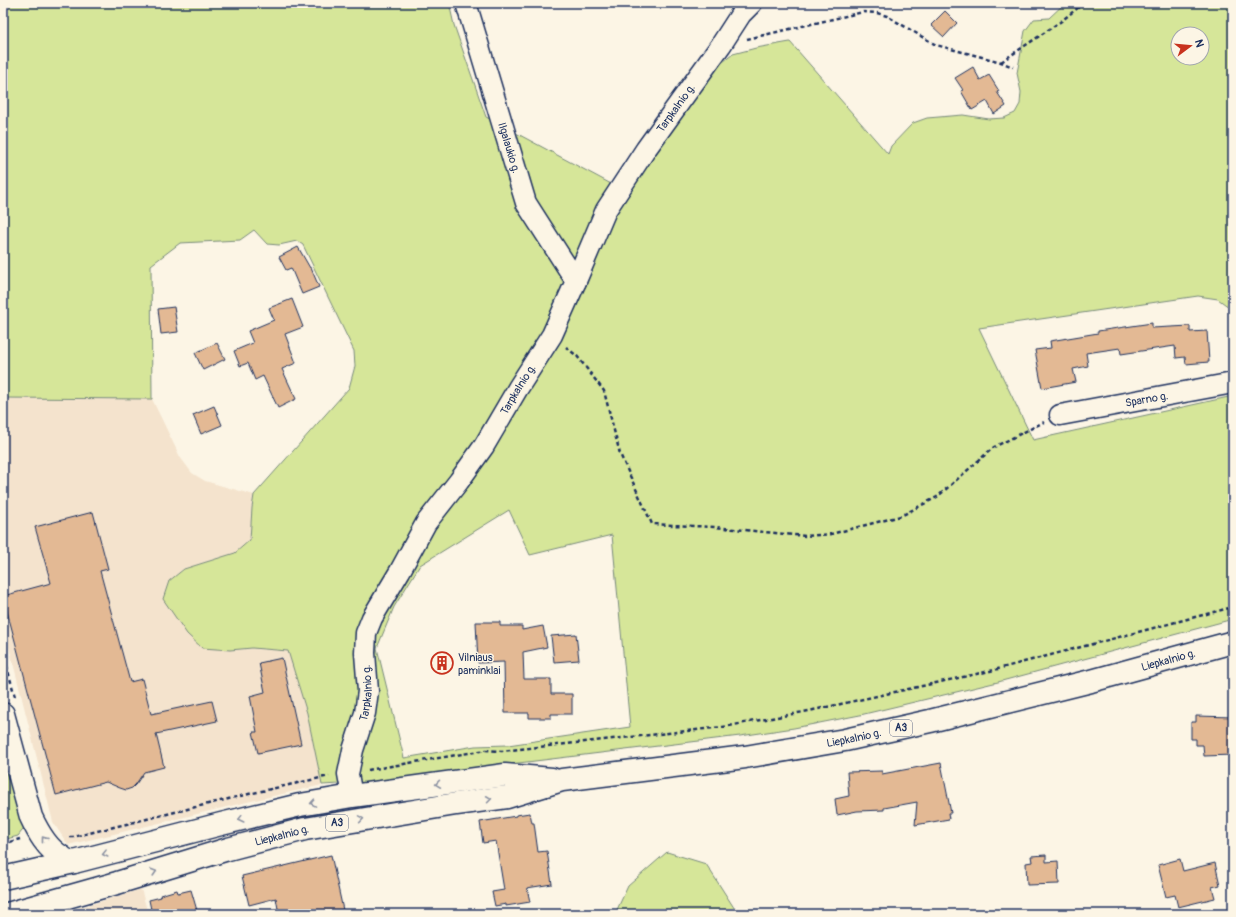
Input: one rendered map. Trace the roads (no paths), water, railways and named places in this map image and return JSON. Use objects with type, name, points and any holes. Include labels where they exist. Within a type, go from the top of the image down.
[{"type":"main road","name":"Liepkalnio g.","points":[[7,914],[228,849],[298,831],[448,805],[508,797],[562,780],[745,757],[845,740],[930,721],[1053,690],[1233,642]]},
{"type":"main road","points":[[3,714],[31,817],[39,833],[50,847],[62,858],[74,862]]},
{"type":"main road","name":"Liepkalnio g.","points":[[3,878],[74,862],[300,805],[505,774],[562,780]]},
{"type":"street","name":"Ilgalaukio g.","points":[[466,3],[526,203],[576,282]]},
{"type":"street","name":"Tarpkalnio g.","points":[[352,796],[348,774],[353,750],[365,713],[368,691],[364,653],[366,633],[372,618],[426,523],[459,482],[484,446],[552,335],[606,210],[646,149],[721,45],[741,14],[752,3]]},
{"type":"street","name":"Sparno g.","points":[[1060,415],[1233,383]]},
{"type":"place","name":"Vilniaus paminklai","points":[[442,663]]}]
